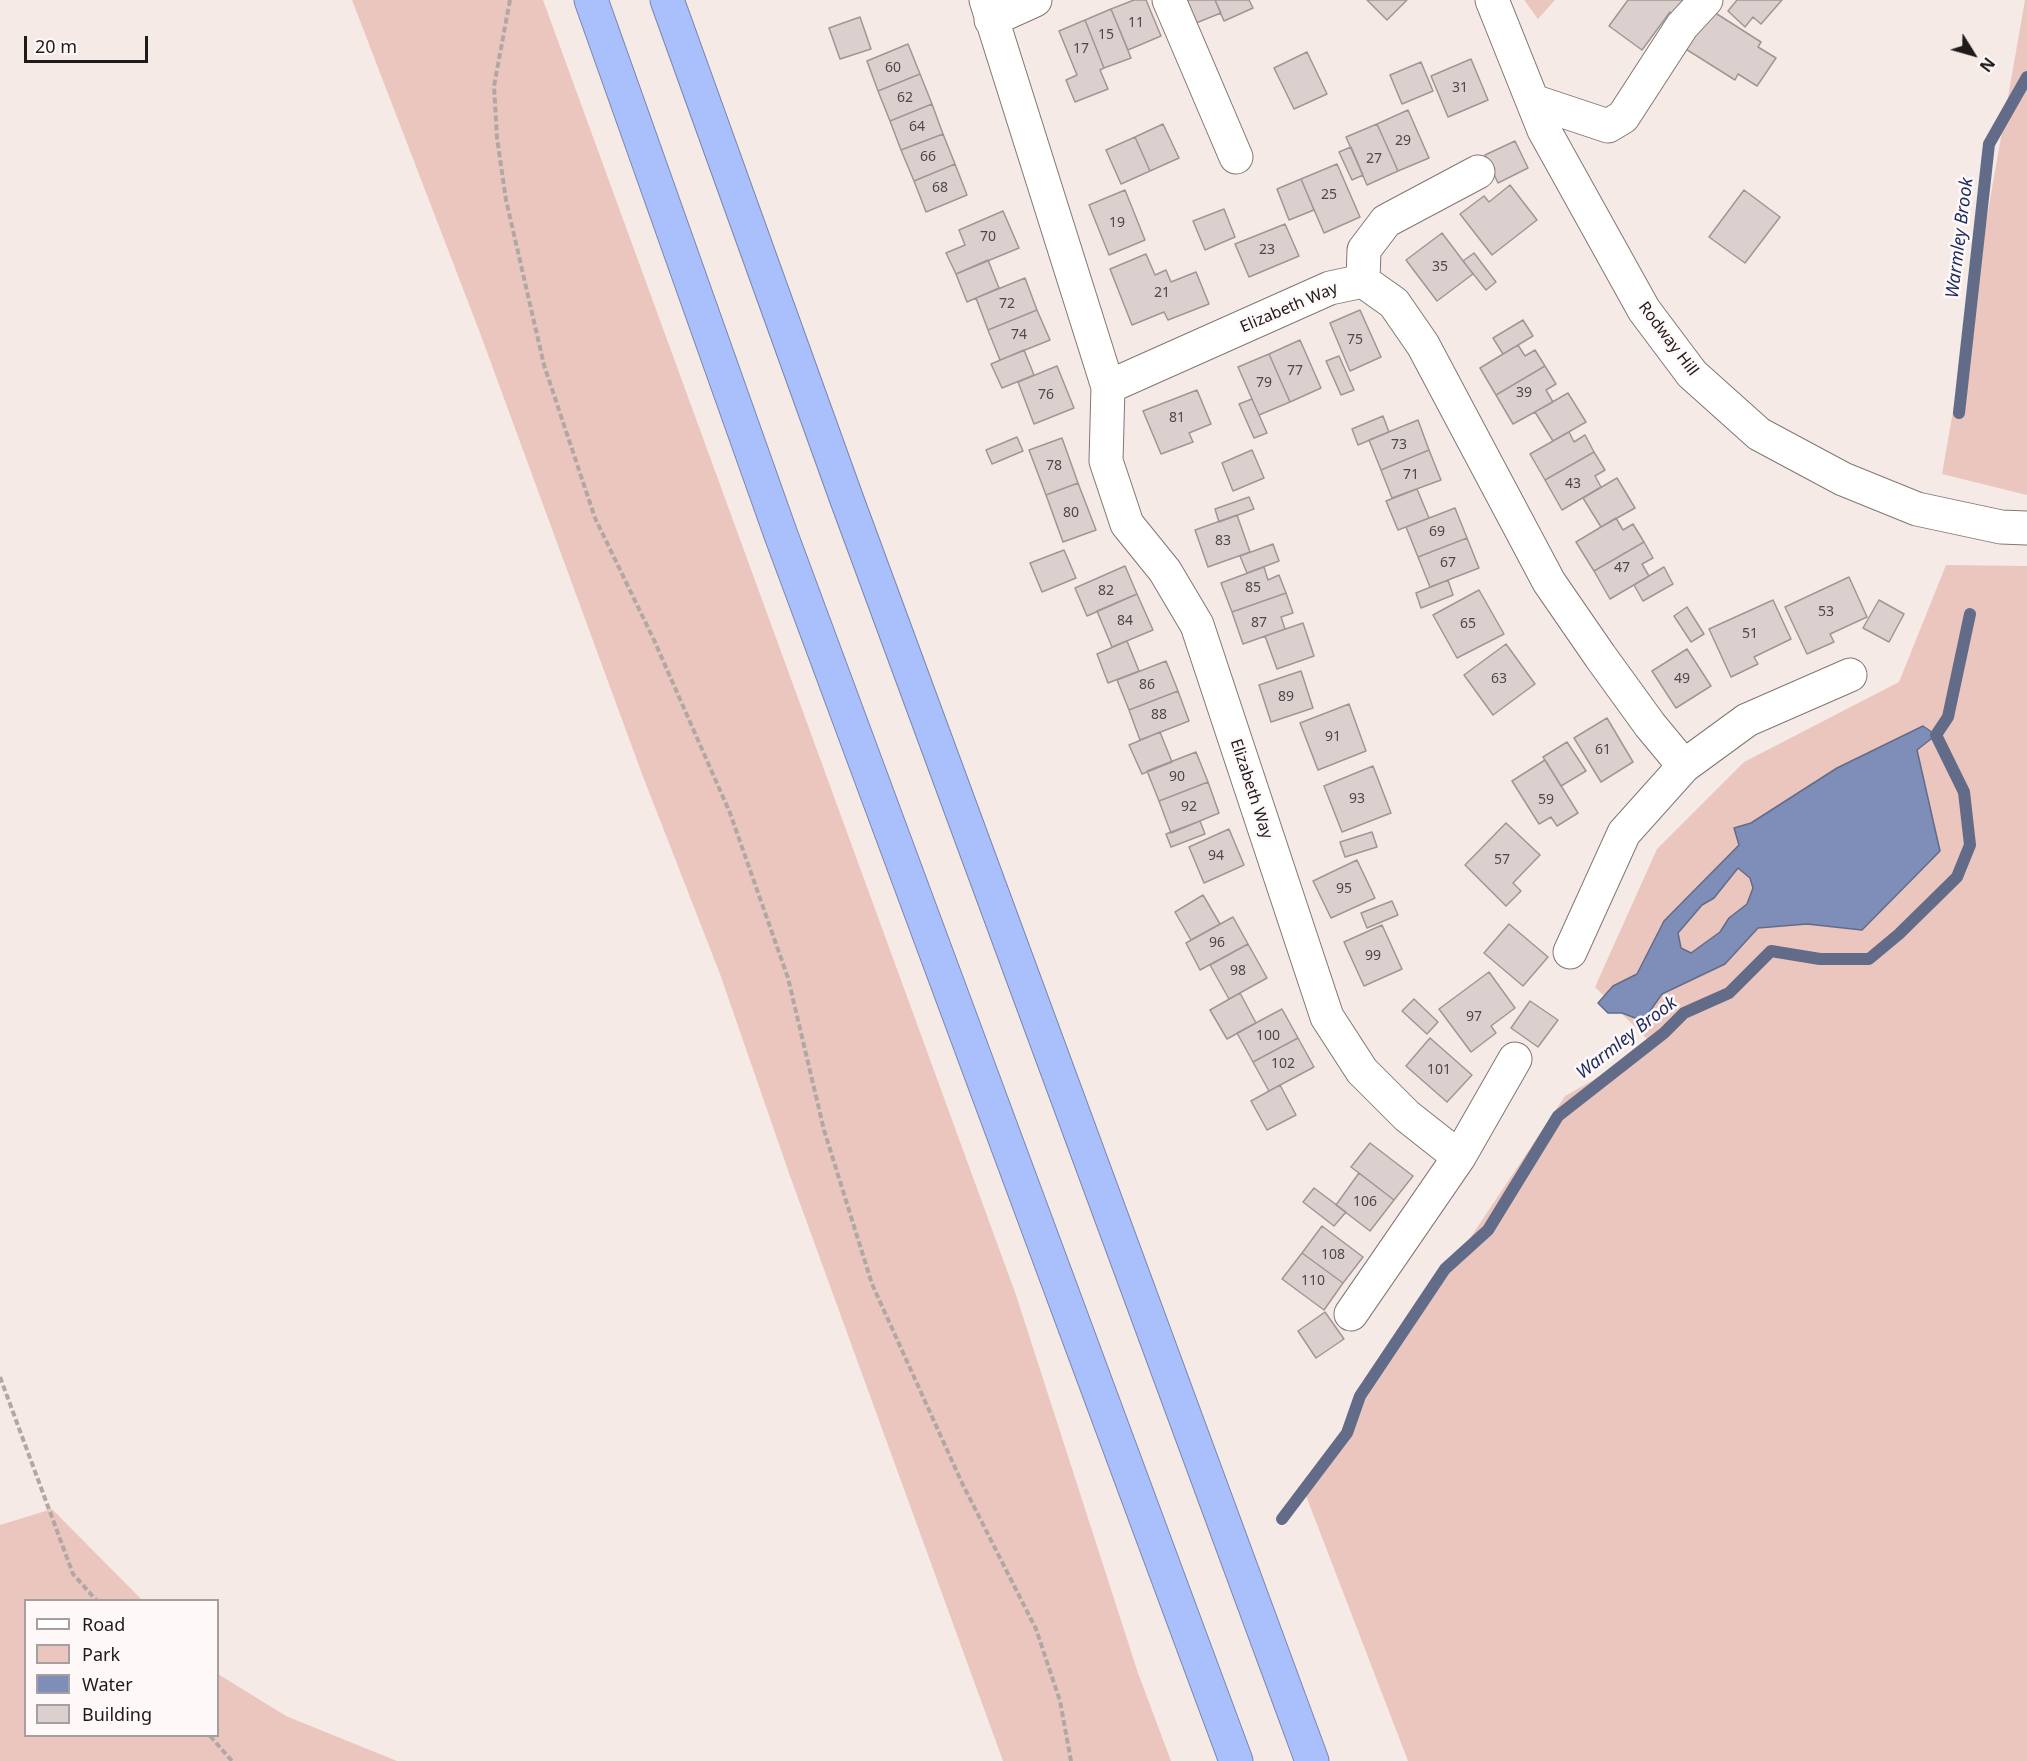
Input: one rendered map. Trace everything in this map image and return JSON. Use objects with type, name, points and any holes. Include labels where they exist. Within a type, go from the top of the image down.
[{"type":"highway","points":[[591,0],[786,546],[1236,1761]]},
{"type":"highway","points":[[667,0],[851,511],[1312,1761]]},
{"type":"street","name":"Elizabeth Way","points":[[1035,0],[988,10],[1108,387],[1106,460],[1127,524],[1165,571],[1197,625],[1327,1017],[1362,1071],[1407,1116],[1459,1157]]},
{"type":"street","points":[[1169,0],[1236,158]]},
{"type":"street","name":"Rodway Hill","points":[[1491,0],[1544,130],[1644,310],[1692,374],[1760,434],[1843,479],[1917,509],[2001,527],[2027,528]]},
{"type":"street","points":[[1533,101],[1608,126],[1623,117],[1682,26],[1706,0]]},
{"type":"street","points":[[1478,172],[1386,221],[1364,250],[1363,281],[1394,303],[1423,345],[1549,582],[1650,725],[1684,766]]},
{"type":"street","name":"Elizabeth Way","points":[[1108,387],[1330,288],[1363,281]]},
{"type":"street","points":[[1570,952],[1624,833],[1684,766],[1748,720],[1850,675]]},
{"type":"street","points":[[1351,1314],[1459,1157],[1515,1059]]},
{"type":"path","points":[[510,0],[494,87],[497,138],[506,200],[544,365],[595,518],[654,640],[730,813],[788,978],[824,1130],[872,1284],[962,1483],[1036,1629],[1060,1701],[1071,1761]]},
{"type":"path","points":[[0,1377],[73,1574],[95,1599]]},
{"type":"path","points":[[211,1737],[232,1761]]},
{"type":"green space","points":[[352,0],[543,0],[1016,1295],[1138,1673],[1171,1761],[1003,1761],[790,1176],[720,974],[642,774],[480,333]]},
{"type":"green space","points":[[1524,0],[1555,0],[1538,19]]},
{"type":"green space","points":[[2025,0],[2027,0],[2027,495],[1942,474]]},
{"type":"green space","points":[[1946,565],[2027,566],[2027,1761],[1408,1761],[1303,1488],[1565,1096],[1654,1046],[1595,987],[1657,849],[1744,762],[1899,682]]},
{"type":"green space","points":[[52,1509],[141,1599],[24,1599],[24,1737],[219,1737],[219,1675],[286,1716],[397,1761],[0,1761],[0,1525]]},
{"type":"water","points":[[1923,726],[1936,735],[1917,750],[1940,851],[1862,930],[1807,924],[1758,928],[1725,964],[1662,994],[1643,1021],[1622,1013],[1608,1013],[1598,1003],[1613,986],[1637,974],[1664,921],[1739,845],[1734,828],[1751,823],[1837,768]],"holes":[[[1738,868],[1750,878],[1753,888],[1747,904],[1729,918],[1720,932],[1691,953],[1681,948],[1678,933],[1702,905],[1714,898]]]},
{"type":"building","points":[[1134,0],[1146,0],[1161,36],[1128,50],[1111,9]]},
{"type":"building","points":[[1175,0],[1215,0],[1221,13],[1186,27]]},
{"type":"building","points":[[1215,0],[1249,0],[1253,8],[1224,21]]},
{"type":"building","points":[[1367,0],[1407,0],[1387,20]]},
{"type":"building","points":[[1628,0],[1689,0],[1677,17],[1670,12],[1642,50],[1609,26]]},
{"type":"building","points":[[1737,0],[1782,0],[1761,24],[1753,17],[1745,27],[1728,11]]},
{"type":"building","points":[[1706,7],[1761,42],[1758,47],[1776,58],[1757,86],[1738,74],[1735,80],[1681,46]]},
{"type":"building","points":[[1111,9],[1131,58],[1104,68],[1085,20]]},
{"type":"building","points":[[860,17],[871,49],[840,59],[829,28]]},
{"type":"building","points":[[1085,20],[1104,68],[1100,70],[1108,89],[1075,102],[1066,80],[1077,75],[1059,31]]},
{"type":"building","points":[[908,44],[920,74],[878,91],[867,61]]},
{"type":"building","points":[[1307,52],[1327,94],[1294,109],[1274,68]]},
{"type":"building","points":[[1471,59],[1488,100],[1448,117],[1431,76]]},
{"type":"building","points":[[1421,62],[1433,91],[1402,104],[1390,75]]},
{"type":"building","points":[[920,74],[932,104],[890,121],[878,91]]},
{"type":"building","points":[[932,104],[943,134],[901,150],[890,121]]},
{"type":"building","points":[[1408,110],[1429,158],[1398,171],[1377,124]]},
{"type":"building","points":[[1163,124],[1179,158],[1150,171],[1135,137]]},
{"type":"building","points":[[1377,124],[1398,171],[1367,185],[1346,137]]},
{"type":"building","points":[[943,134],[955,164],[914,181],[901,150]]},
{"type":"building","points":[[1135,137],[1150,171],[1121,184],[1106,150]]},
{"type":"building","points":[[1515,141],[1528,168],[1498,183],[1485,155]]},
{"type":"building","points":[[1351,147],[1363,175],[1352,180],[1339,152]]},
{"type":"building","points":[[955,164],[967,195],[926,212],[914,181]]},
{"type":"building","points":[[1337,164],[1360,217],[1324,233],[1301,179]]},
{"type":"building","points":[[1301,179],[1314,210],[1289,220],[1277,189]]},
{"type":"building","points":[[1510,185],[1537,220],[1492,255],[1460,214],[1484,196],[1489,202]]},
{"type":"building","points":[[1125,190],[1145,240],[1109,255],[1089,205]]},
{"type":"building","points":[[1744,190],[1780,217],[1745,263],[1709,237]]},
{"type":"building","points":[[1224,209],[1235,237],[1205,250],[1193,221]]},
{"type":"building","points":[[1003,211],[1019,248],[956,274],[946,253],[965,245],[959,230]]},
{"type":"building","points":[[1285,224],[1299,256],[1249,277],[1235,244]]},
{"type":"building","points":[[1442,233],[1473,274],[1437,301],[1406,260]]},
{"type":"building","points":[[1474,253],[1496,282],[1486,290],[1463,261]]},
{"type":"building","points":[[1146,254],[1155,275],[1166,270],[1171,282],[1196,272],[1209,304],[1168,320],[1164,312],[1132,325],[1110,269]]},
{"type":"building","points":[[988,260],[999,288],[967,302],[956,274]]},
{"type":"building","points":[[1025,278],[1037,310],[988,330],[976,298]]},
{"type":"building","points":[[1037,310],[1050,340],[1000,360],[988,330]]},
{"type":"building","points":[[1360,310],[1381,357],[1350,371],[1330,323]]},
{"type":"building","points":[[1523,320],[1533,336],[1503,354],[1493,338]]},
{"type":"building","points":[[1300,340],[1321,388],[1290,402],[1269,354]]},
{"type":"building","points":[[1518,345],[1525,356],[1535,350],[1545,366],[1496,395],[1480,368]]},
{"type":"building","points":[[1024,350],[1034,375],[1002,388],[991,364]]},
{"type":"building","points":[[1269,354],[1290,402],[1259,415],[1238,367]]},
{"type":"building","points":[[1339,356],[1354,390],[1341,395],[1326,361]]},
{"type":"building","points":[[1057,366],[1074,408],[1034,424],[1018,382]]},
{"type":"building","points":[[1545,366],[1556,384],[1546,390],[1553,402],[1513,424],[1496,395]]},
{"type":"building","points":[[1197,390],[1211,424],[1189,433],[1193,442],[1161,454],[1143,411]]},
{"type":"building","points":[[1568,393],[1586,422],[1553,441],[1535,412]]},
{"type":"building","points":[[1252,399],[1267,433],[1254,438],[1239,404]]},
{"type":"building","points":[[1383,416],[1389,432],[1358,445],[1352,429]]},
{"type":"building","points":[[1418,420],[1429,450],[1381,470],[1369,440]]},
{"type":"building","points":[[1569,432],[1574,442],[1585,435],[1594,452],[1545,480],[1530,454]]},
{"type":"building","points":[[1017,437],[1023,451],[992,464],[986,450]]},
{"type":"building","points":[[1062,438],[1078,483],[1046,495],[1029,450]]},
{"type":"building","points":[[1252,450],[1264,478],[1233,491],[1222,463]]},
{"type":"building","points":[[1429,450],[1441,480],[1392,498],[1381,470]]},
{"type":"building","points":[[1594,452],[1605,470],[1595,476],[1601,487],[1562,510],[1545,480]]},
{"type":"building","points":[[1617,478],[1635,508],[1601,527],[1583,498]]},
{"type":"building","points":[[1078,483],[1096,530],[1063,542],[1046,495]]},
{"type":"building","points":[[1417,489],[1429,518],[1398,530],[1386,501]]},
{"type":"building","points":[[1249,497],[1254,509],[1219,522],[1215,509]]},
{"type":"building","points":[[1455,508],[1467,538],[1418,557],[1406,527]]},
{"type":"building","points":[[1237,515],[1250,552],[1208,567],[1195,530]]},
{"type":"building","points":[[1616,518],[1623,530],[1633,524],[1644,542],[1594,571],[1576,542]]},
{"type":"building","points":[[1467,538],[1479,568],[1430,587],[1418,557]]},
{"type":"building","points":[[1644,542],[1653,558],[1642,564],[1649,576],[1610,599],[1594,571]]},
{"type":"building","points":[[1273,544],[1279,561],[1247,573],[1240,556]]},
{"type":"building","points":[[1064,550],[1076,578],[1042,592],[1030,563]]},
{"type":"building","points":[[1125,566],[1137,594],[1087,616],[1075,588]]},
{"type":"building","points":[[1264,567],[1268,580],[1279,575],[1286,593],[1232,612],[1221,583]]},
{"type":"building","points":[[1664,567],[1673,584],[1643,601],[1634,585]]},
{"type":"building","points":[[1849,577],[1867,617],[1830,634],[1834,642],[1807,654],[1785,607]]},
{"type":"building","points":[[1448,580],[1453,595],[1421,608],[1416,593]]},
{"type":"building","points":[[1479,590],[1504,634],[1457,658],[1433,615]]},
{"type":"building","points":[[1286,593],[1293,613],[1281,617],[1285,629],[1243,644],[1232,612]]},
{"type":"building","points":[[1137,594],[1153,630],[1112,647],[1097,611]]},
{"type":"building","points":[[1773,600],[1791,639],[1754,657],[1758,664],[1731,677],[1709,629]]},
{"type":"building","points":[[1879,600],[1904,614],[1889,642],[1863,628]]},
{"type":"building","points":[[1687,607],[1704,634],[1691,642],[1674,616]]},
{"type":"building","points":[[1303,623],[1314,656],[1277,669],[1265,636]]},
{"type":"building","points":[[1127,641],[1139,671],[1108,683],[1097,654]]},
{"type":"building","points":[[1506,644],[1535,684],[1493,715],[1464,675]]},
{"type":"building","points":[[1687,649],[1711,686],[1676,708],[1652,671]]},
{"type":"building","points":[[1166,661],[1178,691],[1129,710],[1117,680]]},
{"type":"building","points":[[1301,671],[1313,708],[1271,722],[1259,685]]},
{"type":"building","points":[[1178,691],[1189,721],[1140,740],[1129,710]]},
{"type":"building","points":[[1349,704],[1366,751],[1318,770],[1300,723]]},
{"type":"building","points":[[1607,718],[1633,762],[1601,782],[1574,738]]},
{"type":"building","points":[[1160,732],[1172,762],[1142,774],[1129,745]]},
{"type":"building","points":[[1567,742],[1586,771],[1561,786],[1543,757]]},
{"type":"building","points":[[1196,752],[1208,782],[1159,801],[1147,771]]},
{"type":"building","points":[[1545,760],[1578,813],[1557,826],[1551,817],[1539,824],[1512,781]]},
{"type":"building","points":[[1373,766],[1391,813],[1342,832],[1324,786]]},
{"type":"building","points":[[1208,782],[1219,813],[1171,833],[1159,801]]},
{"type":"building","points":[[1200,821],[1205,834],[1171,847],[1166,834]]},
{"type":"building","points":[[1506,823],[1540,855],[1513,883],[1521,891],[1506,906],[1465,865]]},
{"type":"building","points":[[1229,829],[1244,865],[1204,883],[1189,847]]},
{"type":"building","points":[[1372,832],[1377,847],[1345,857],[1340,842]]},
{"type":"building","points":[[1357,860],[1375,898],[1331,918],[1313,881]]},
{"type":"building","points":[[1203,895],[1220,924],[1191,940],[1175,912]]},
{"type":"building","points":[[1392,901],[1398,915],[1367,928],[1361,913]]},
{"type":"building","points":[[1233,917],[1248,944],[1200,970],[1186,943]]},
{"type":"building","points":[[1509,924],[1548,957],[1523,986],[1484,953]]},
{"type":"building","points":[[1382,925],[1402,969],[1364,986],[1344,942]]},
{"type":"building","points":[[1248,944],[1267,978],[1229,999],[1210,965]]},
{"type":"building","points":[[1489,972],[1515,1008],[1491,1026],[1496,1033],[1471,1052],[1439,1009]]},
{"type":"building","points":[[1240,993],[1256,1023],[1227,1039],[1210,1010]]},
{"type":"building","points":[[1414,999],[1438,1022],[1427,1034],[1402,1011]]},
{"type":"building","points":[[1530,1001],[1558,1020],[1538,1047],[1511,1028]]},
{"type":"building","points":[[1282,1009],[1298,1038],[1253,1062],[1237,1033]]},
{"type":"building","points":[[1298,1038],[1314,1067],[1269,1091],[1253,1062]]},
{"type":"building","points":[[1430,1038],[1472,1075],[1447,1102],[1406,1066]]},
{"type":"building","points":[[1280,1085],[1296,1115],[1267,1130],[1251,1101]]},
{"type":"building","points":[[1370,1143],[1413,1176],[1394,1200],[1351,1167]]},
{"type":"building","points":[[1359,1173],[1394,1200],[1370,1231],[1336,1205]]},
{"type":"building","points":[[1314,1188],[1346,1212],[1334,1226],[1303,1202]]},
{"type":"building","points":[[1322,1226],[1363,1257],[1343,1283],[1302,1253]]},
{"type":"building","points":[[1302,1253],[1343,1283],[1324,1310],[1282,1279]]},
{"type":"building","points":[[1325,1312],[1344,1339],[1316,1358],[1298,1331]]},
{"type":"waterway","name":"Warmley Brook","points":[[1959,413],[1989,144],[2027,77]]},
{"type":"waterway","name":"Warmley Brook","points":[[1282,1519],[1347,1433],[1360,1396],[1445,1269],[1488,1230],[1558,1116],[1664,1033],[1684,1013],[1729,993],[1771,951],[1820,959],[1869,959],[1899,934],[1957,877],[1970,845],[1964,792],[1936,735],[1948,717],[1970,614]]}]
